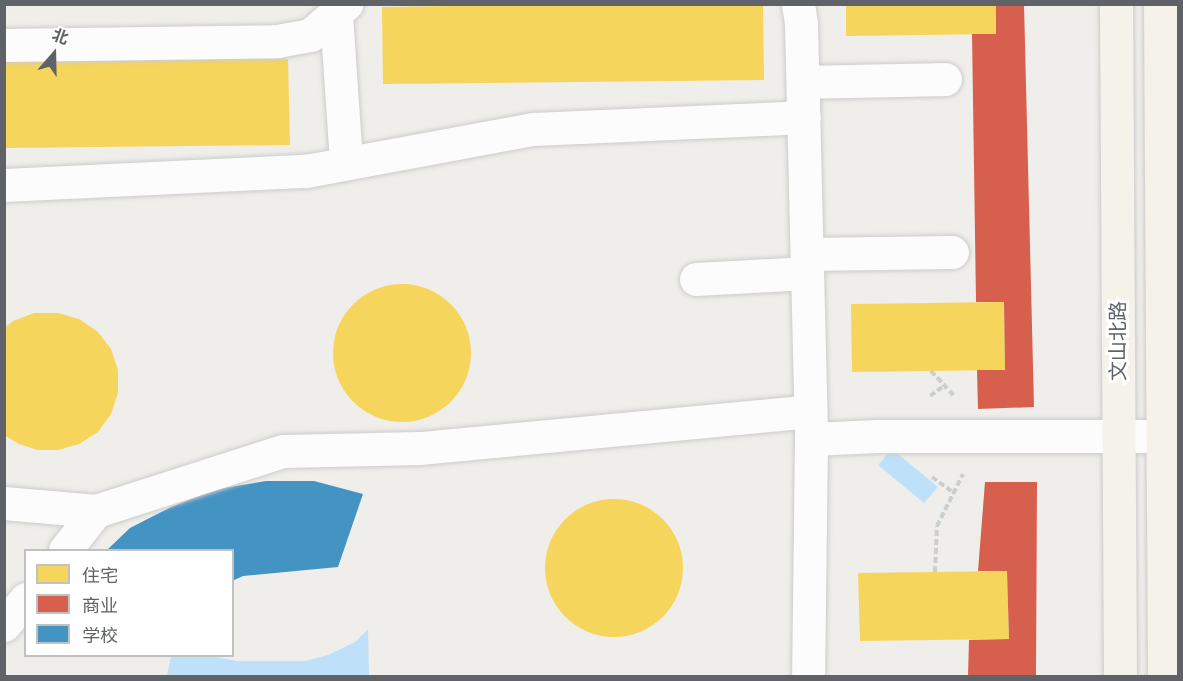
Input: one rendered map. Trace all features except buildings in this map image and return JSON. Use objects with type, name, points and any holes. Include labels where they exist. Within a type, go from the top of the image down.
[{"type":"main road","name":"文山北路","points":[[1116,4],[1120,676]]},
{"type":"main road","points":[[1160,4],[1171,436],[1164,676]]},
{"type":"street","points":[[798,4],[801,24],[804,117],[811,425],[808,676]]},
{"type":"street","points":[[4,45],[277,41],[310,35],[341,10]]},
{"type":"street","points":[[341,10],[346,163]]},
{"type":"street","points":[[802,82],[945,79]]},
{"type":"street","points":[[4,185],[306,171],[533,129],[804,117]]},
{"type":"street","points":[[696,279],[807,263],[952,252]]},
{"type":"street","points":[[4,503],[96,511],[283,451],[420,448],[811,425],[878,436],[1171,436]]},
{"type":"street","points":[[65,549],[96,511]]},
{"type":"street","points":[[4,625],[24,601]]},
{"type":"water","points":[[892,449],[938,487],[924,503],[878,465]]},
{"type":"water","points":[[368,629],[369,676],[167,676],[171,657],[215,657],[237,661],[305,661],[328,655],[355,642]]}]
